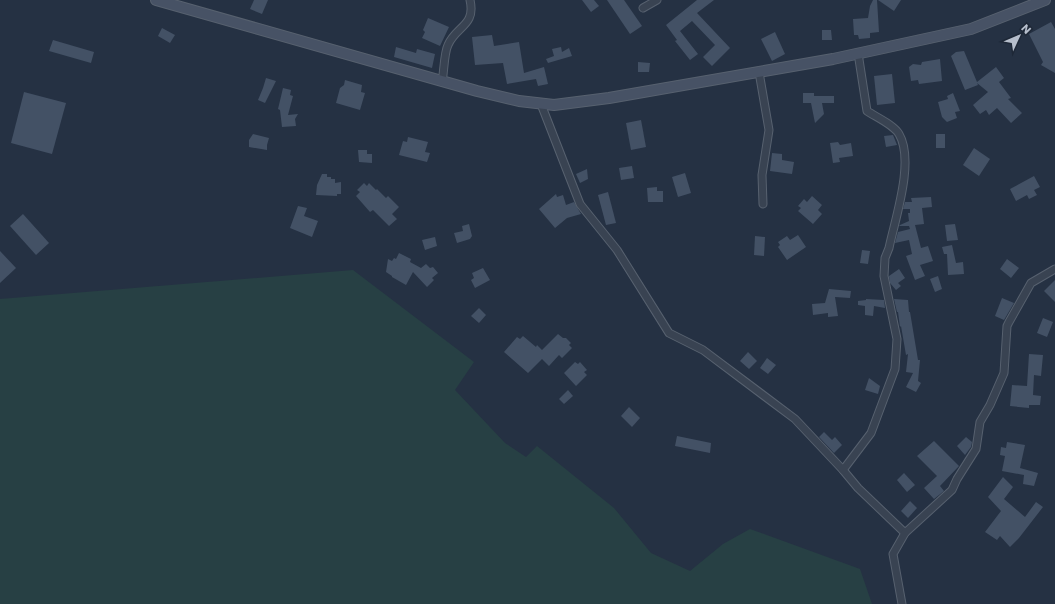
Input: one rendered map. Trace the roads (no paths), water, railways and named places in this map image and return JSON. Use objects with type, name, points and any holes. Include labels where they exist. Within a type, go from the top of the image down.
[{"type":"street","points":[[156,0],[442,82],[519,101],[554,105],[609,98],[759,72],[971,29],[1045,0]]},
{"type":"street","points":[[442,82],[447,45],[468,22],[471,14],[470,0]]},
{"type":"street","points":[[643,8],[657,0]]},
{"type":"street","points":[[843,470],[871,433],[895,369],[897,339],[884,276],[885,258],[889,248],[905,177],[905,158],[899,133],[894,128],[867,111],[858,53]]},
{"type":"street","points":[[759,72],[769,130],[762,175],[763,204]]},
{"type":"street","points":[[541,104],[580,204],[618,250],[669,333],[703,350],[795,419],[858,488],[905,533]]},
{"type":"street","points":[[902,604],[893,554],[905,533],[952,490],[976,448],[980,422],[990,405],[1004,373],[1007,326],[1031,283],[1055,268]]}]
